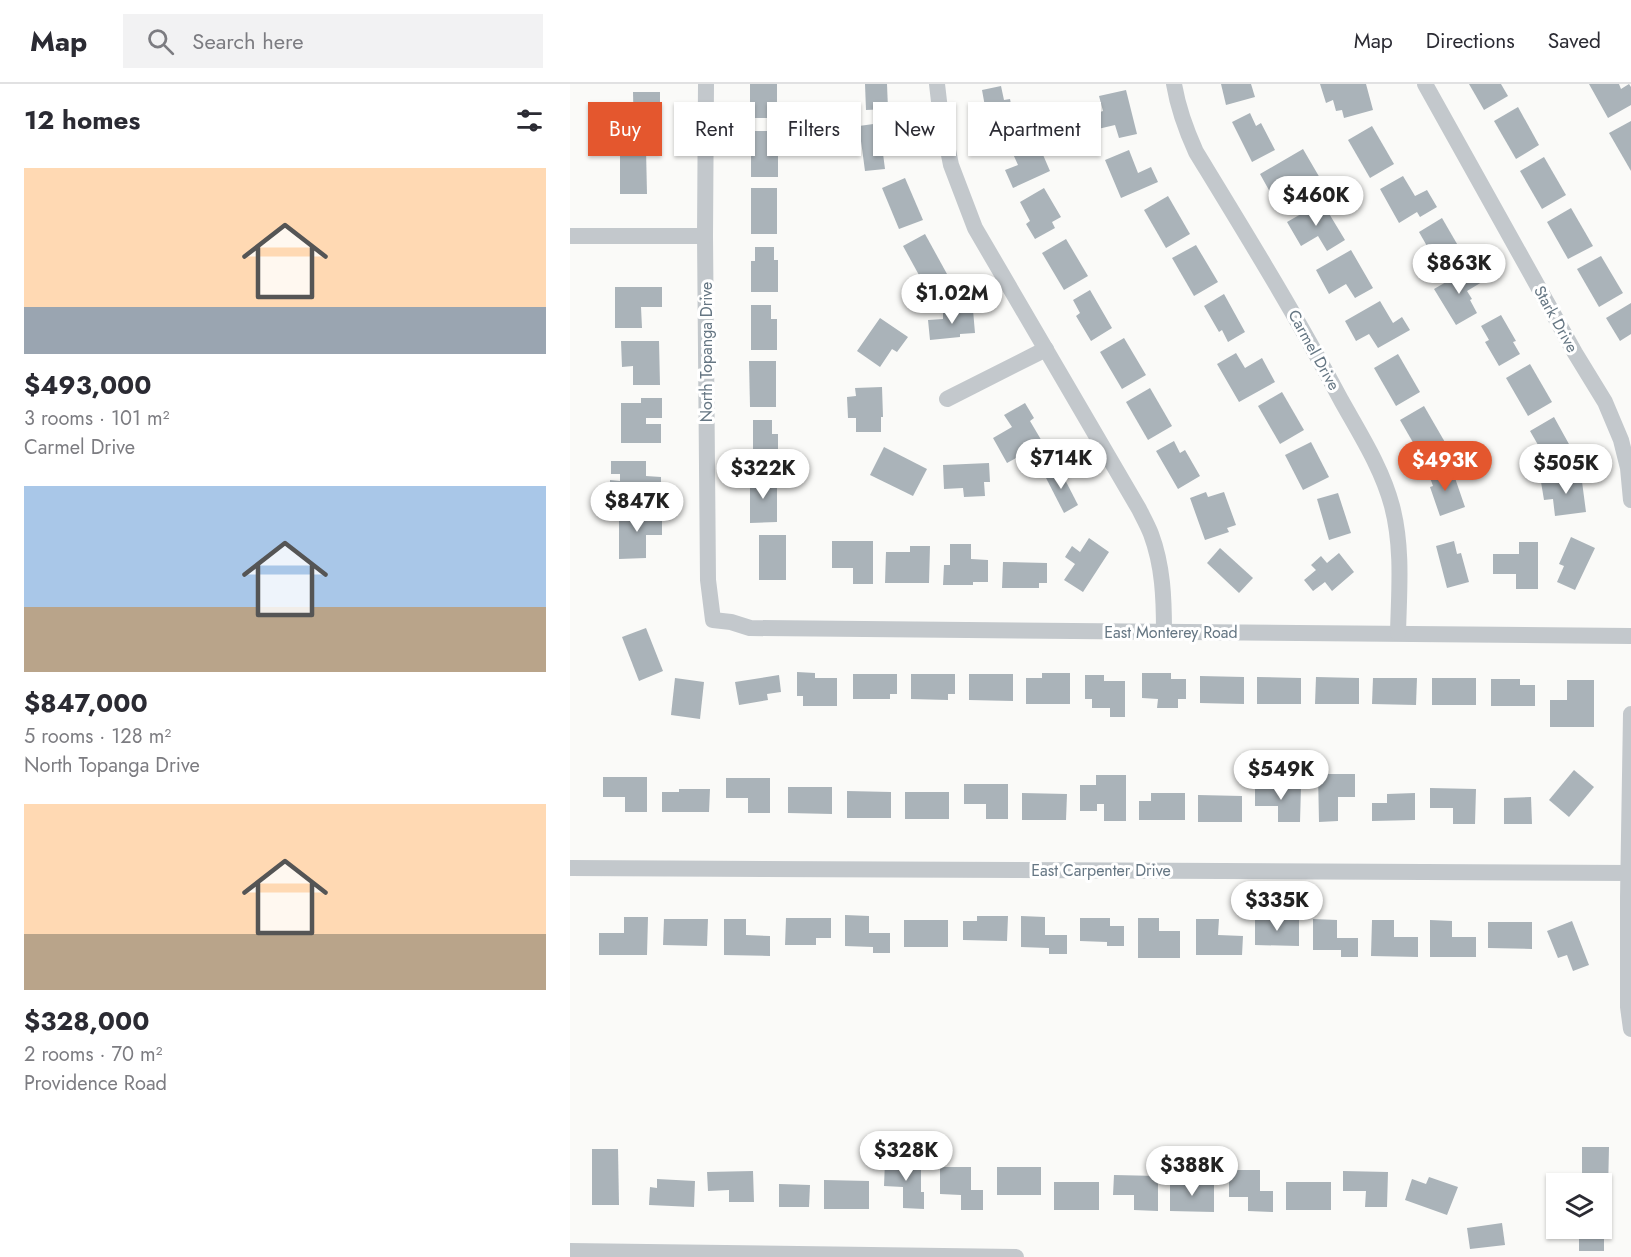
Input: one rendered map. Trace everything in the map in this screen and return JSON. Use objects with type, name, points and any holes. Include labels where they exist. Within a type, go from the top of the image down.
[{"type":"street","name":"North Topanga Drive","points":[[706,84],[708,580],[713,620]]},
{"type":"street","points":[[937,84],[951,165],[975,228],[1139,509],[1151,534],[1164,593],[1164,632]]},
{"type":"street","name":"Carmel Drive","points":[[1174,84],[1177,105],[1196,152],[1311,343],[1377,465],[1392,507],[1400,547],[1398,633]]},
{"type":"street","name":"Stark Drive","points":[[1425,84],[1569,343],[1605,402],[1621,440],[1628,468],[1631,500]]},
{"type":"street","points":[[570,236],[705,236]]},
{"type":"street","points":[[947,399],[1046,349]]},
{"type":"street","name":"East Monterey Road","points":[[713,620],[731,622],[750,628],[1631,636]]},
{"type":"street","points":[[1631,714],[1628,1007],[1631,1029]]},
{"type":"street","name":"East Carpenter Drive","points":[[570,868],[1630,873]]},
{"type":"street","points":[[570,1251],[701,1255],[1016,1257]]},
{"type":"building","points":[[750,84],[777,84],[777,102],[767,102],[767,118],[755,118],[755,102],[750,102]]},
{"type":"building","points":[[865,84],[887,84],[888,102],[873,102],[873,110],[866,110]]},
{"type":"building","points":[[1221,84],[1251,84],[1255,97],[1226,105]]},
{"type":"building","points":[[1320,84],[1366,84],[1373,110],[1344,118],[1342,110],[1336,111],[1333,100],[1326,103]]},
{"type":"building","points":[[1469,84],[1501,84],[1508,96],[1484,110]]},
{"type":"building","points":[[1589,84],[1619,84],[1621,89],[1629,84],[1631,105],[1608,118]]},
{"type":"building","points":[[1001,86],[1004,100],[1010,99],[1011,102],[984,102],[982,90]]},
{"type":"building","points":[[1126,90],[1137,134],[1119,138],[1115,125],[1101,128],[1101,112],[1103,111],[1099,96]]},
{"type":"building","points":[[633,92],[660,92],[660,102],[633,102]]},
{"type":"building","points":[[1518,107],[1539,145],[1516,159],[1494,121]]},
{"type":"building","points":[[1250,113],[1256,126],[1261,123],[1275,150],[1252,162],[1232,122]]},
{"type":"building","points":[[1631,121],[1631,171],[1609,133]]},
{"type":"building","points":[[873,124],[873,156],[883,156],[885,169],[865,171],[861,126]]},
{"type":"building","points":[[1372,126],[1394,164],[1370,178],[1348,140]]},
{"type":"building","points":[[755,131],[767,131],[767,156],[778,156],[778,177],[751,177],[751,156],[755,156]]},
{"type":"building","points":[[1303,149],[1324,185],[1300,199],[1289,181],[1270,192],[1260,174]]},
{"type":"building","points":[[1129,150],[1138,173],[1151,167],[1158,182],[1121,198],[1105,160]]},
{"type":"building","points":[[620,156],[646,156],[647,194],[620,194]]},
{"type":"building","points":[[1014,156],[1044,156],[1050,171],[1013,188],[1005,170],[1018,165]]},
{"type":"building","points":[[1544,157],[1566,195],[1542,209],[1520,171]]},
{"type":"building","points":[[1403,176],[1415,196],[1427,190],[1437,207],[1420,217],[1417,212],[1399,223],[1380,189]]},
{"type":"building","points":[[905,178],[923,220],[899,229],[882,188]]},
{"type":"building","points":[[751,188],[777,188],[777,234],[751,234]]},
{"type":"building","points":[[1044,188],[1061,217],[1052,222],[1055,228],[1035,239],[1026,224],[1030,221],[1020,202]]},
{"type":"building","points":[[1168,196],[1190,234],[1166,248],[1144,210]]},
{"type":"building","points":[[1322,202],[1345,240],[1327,251],[1318,236],[1301,246],[1287,222]]},
{"type":"building","points":[[1571,208],[1593,246],[1568,259],[1547,222]]},
{"type":"building","points":[[1442,218],[1464,256],[1440,269],[1419,232]]},
{"type":"building","points":[[925,234],[947,274],[925,286],[903,246]]},
{"type":"building","points":[[1066,239],[1088,276],[1064,290],[1042,253]]},
{"type":"building","points":[[1196,245],[1218,282],[1194,296],[1172,258]]},
{"type":"building","points":[[755,247],[774,247],[774,260],[778,260],[778,292],[751,292],[751,261],[755,261]]},
{"type":"building","points":[[1351,250],[1373,288],[1355,298],[1346,284],[1329,294],[1316,270]]},
{"type":"building","points":[[1601,256],[1623,293],[1599,307],[1577,269]]},
{"type":"building","points":[[1472,267],[1482,282],[1467,291],[1477,313],[1456,325],[1434,289]]},
{"type":"building","points":[[615,287],[662,287],[662,307],[641,307],[642,328],[615,328]]},
{"type":"building","points":[[1090,290],[1112,328],[1091,341],[1076,316],[1080,313],[1073,300]]},
{"type":"building","points":[[1224,294],[1245,332],[1228,342],[1222,330],[1219,332],[1204,306]]},
{"type":"building","points":[[1380,301],[1393,323],[1402,317],[1410,330],[1378,348],[1369,334],[1356,341],[1345,321]]},
{"type":"building","points":[[1631,303],[1631,334],[1620,341],[1606,318]]},
{"type":"building","points":[[751,305],[771,305],[771,319],[777,319],[777,350],[751,350]]},
{"type":"building","points":[[973,310],[975,333],[930,340],[928,320],[943,319],[943,313]]},
{"type":"building","points":[[1501,315],[1516,341],[1513,342],[1520,354],[1499,366],[1485,342],[1489,340],[1481,326]]},
{"type":"building","points":[[880,318],[908,337],[897,352],[892,349],[880,367],[857,351]]},
{"type":"building","points":[[1124,338],[1146,375],[1122,389],[1100,352]]},
{"type":"building","points":[[621,341],[659,341],[660,385],[633,385],[633,366],[622,367]]},
{"type":"building","points":[[1236,353],[1245,368],[1262,358],[1275,382],[1239,402],[1217,364]]},
{"type":"building","points":[[1398,354],[1420,392],[1396,406],[1374,368]]},
{"type":"building","points":[[749,361],[776,361],[776,407],[750,407]]},
{"type":"building","points":[[1530,364],[1552,402],[1528,416],[1506,378]]},
{"type":"building","points":[[882,387],[881,432],[856,432],[856,418],[848,418],[847,397],[856,396],[855,388]]},
{"type":"building","points":[[1150,388],[1172,426],[1148,440],[1126,402]]},
{"type":"building","points":[[1282,392],[1304,430],[1280,444],[1258,406]]},
{"type":"building","points":[[641,398],[662,398],[662,418],[646,418],[646,424],[661,424],[661,443],[621,443],[621,403],[641,403]]},
{"type":"building","points":[[1025,403],[1034,418],[1030,421],[1043,443],[1007,463],[993,438],[1012,427],[1004,415]]},
{"type":"building","points":[[1424,406],[1446,444],[1422,458],[1400,420]]},
{"type":"building","points":[[1554,417],[1575,455],[1559,464],[1557,460],[1549,464],[1530,431]]},
{"type":"building","points":[[753,420],[772,420],[772,434],[778,434],[778,465],[753,465]]},
{"type":"building","points":[[1174,441],[1180,453],[1185,450],[1200,476],[1178,489],[1156,451]]},
{"type":"building","points":[[1311,442],[1329,477],[1303,490],[1285,455]]},
{"type":"building","points":[[884,447],[927,469],[913,496],[870,475]]},
{"type":"building","points":[[611,461],[646,461],[646,476],[661,477],[661,500],[610,499],[610,480],[620,481],[620,474],[611,474]]},
{"type":"building","points":[[989,463],[990,482],[984,482],[985,496],[964,497],[963,488],[944,489],[943,465]]},
{"type":"building","points":[[1058,466],[1078,505],[1064,513],[1044,474]]},
{"type":"building","points":[[1446,466],[1451,479],[1455,478],[1465,507],[1440,516],[1430,487],[1433,486],[1428,472]]},
{"type":"building","points":[[1581,474],[1586,512],[1555,516],[1553,499],[1544,500],[1541,482]]},
{"type":"building","points":[[750,477],[777,477],[777,522],[750,523]]},
{"type":"building","points":[[1206,492],[1208,497],[1224,492],[1236,525],[1227,528],[1229,532],[1205,540],[1190,498]]},
{"type":"building","points":[[1338,493],[1351,533],[1329,540],[1317,499]]},
{"type":"building","points":[[662,513],[662,535],[646,535],[646,558],[619,559],[619,514]]},
{"type":"building","points":[[759,535],[786,535],[786,580],[759,580]]},
{"type":"building","points":[[1571,537],[1595,548],[1575,590],[1557,582],[1564,566],[1559,564]]},
{"type":"building","points":[[1089,538],[1109,552],[1083,592],[1064,580],[1075,564],[1065,557],[1072,546],[1080,552]]},
{"type":"building","points":[[832,541],[873,541],[873,584],[853,584],[853,568],[832,568]]},
{"type":"building","points":[[1454,541],[1457,554],[1461,553],[1469,582],[1447,588],[1436,546]]},
{"type":"building","points":[[1519,542],[1538,542],[1538,589],[1516,589],[1516,574],[1493,574],[1493,554],[1519,554]]},
{"type":"building","points":[[950,544],[971,544],[971,559],[988,560],[988,582],[973,582],[973,585],[943,585],[944,565],[950,565]]},
{"type":"building","points":[[910,546],[930,546],[929,583],[885,583],[886,552],[910,552]]},
{"type":"building","points":[[1220,548],[1253,578],[1239,593],[1207,563]]},
{"type":"building","points":[[1339,553],[1354,572],[1332,591],[1325,582],[1313,591],[1304,580],[1316,570],[1311,565],[1321,556],[1327,563]]},
{"type":"building","points":[[1003,562],[1047,563],[1047,583],[1039,583],[1039,588],[1002,588]]},
{"type":"building","points":[[646,628],[663,671],[639,681],[622,637]]},
{"type":"building","points":[[797,672],[815,673],[815,678],[837,678],[837,706],[803,706],[803,696],[797,696]]},
{"type":"building","points":[[1042,673],[1070,673],[1070,704],[1026,704],[1026,678],[1042,678]]},
{"type":"building","points":[[1142,673],[1171,673],[1171,679],[1186,679],[1186,699],[1178,699],[1178,708],[1157,708],[1158,699],[1142,698]]},
{"type":"building","points":[[853,674],[897,674],[897,694],[890,694],[890,699],[853,699]]},
{"type":"building","points":[[911,674],[955,674],[955,694],[948,694],[948,700],[911,699]]},
{"type":"building","points":[[969,674],[1013,674],[1013,701],[969,700]]},
{"type":"building","points":[[779,675],[781,692],[767,694],[768,700],[739,705],[735,682]]},
{"type":"building","points":[[1085,675],[1104,675],[1104,681],[1125,681],[1125,717],[1110,717],[1110,708],[1092,708],[1092,699],[1085,699]]},
{"type":"building","points":[[1200,676],[1244,677],[1244,704],[1200,703]]},
{"type":"building","points":[[1257,677],[1301,678],[1301,704],[1257,704]]},
{"type":"building","points":[[1316,677],[1359,678],[1359,704],[1315,704]]},
{"type":"building","points":[[675,678],[704,682],[700,719],[671,715]]},
{"type":"building","points":[[1373,678],[1417,678],[1416,705],[1372,704]]},
{"type":"building","points":[[1432,678],[1476,678],[1476,705],[1432,705]]},
{"type":"building","points":[[1491,679],[1520,679],[1520,685],[1535,685],[1535,706],[1491,706]]},
{"type":"building","points":[[1567,680],[1594,680],[1594,727],[1550,727],[1550,700],[1567,700]]},
{"type":"building","points":[[1574,770],[1594,787],[1569,817],[1549,800]]},
{"type":"building","points":[[1318,774],[1355,774],[1355,797],[1338,797],[1338,821],[1319,822]]},
{"type":"building","points":[[1096,775],[1126,775],[1126,821],[1104,821],[1104,804],[1097,804],[1097,811],[1080,811],[1080,785],[1096,785]]},
{"type":"building","points":[[603,777],[647,777],[647,812],[625,812],[625,797],[603,797]]},
{"type":"building","points":[[726,778],[770,778],[770,813],[748,813],[748,798],[726,798]]},
{"type":"building","points":[[964,784],[1008,784],[1008,819],[986,819],[986,804],[964,804]]},
{"type":"building","points":[[1255,786],[1301,787],[1300,822],[1278,822],[1278,806],[1255,806]]},
{"type":"building","points":[[788,787],[832,787],[832,814],[788,813]]},
{"type":"building","points":[[1430,788],[1476,789],[1475,824],[1453,824],[1453,808],[1430,808]]},
{"type":"building","points":[[679,789],[710,789],[709,812],[662,812],[662,792],[679,792]]},
{"type":"building","points":[[847,791],[891,792],[891,818],[847,818]]},
{"type":"building","points":[[905,792],[949,792],[949,819],[905,819]]},
{"type":"building","points":[[1022,793],[1067,794],[1066,820],[1022,820]]},
{"type":"building","points":[[1151,793],[1185,793],[1185,820],[1139,820],[1139,801],[1151,801]]},
{"type":"building","points":[[1415,793],[1415,820],[1372,821],[1372,803],[1387,803],[1387,794]]},
{"type":"building","points":[[1198,795],[1242,796],[1242,822],[1198,822]]},
{"type":"building","points":[[1531,797],[1532,824],[1504,824],[1504,798]]},
{"type":"building","points":[[845,915],[869,916],[869,933],[890,933],[890,953],[873,953],[873,947],[845,946]]},
{"type":"building","points":[[977,916],[1008,916],[1007,941],[963,940],[963,921],[977,921]]},
{"type":"building","points":[[1021,916],[1045,917],[1045,935],[1067,935],[1067,954],[1049,954],[1049,948],[1021,947]]},
{"type":"building","points":[[624,917],[648,917],[647,955],[599,955],[599,933],[624,933]]},
{"type":"building","points":[[786,918],[831,918],[831,938],[816,938],[816,945],[785,945]]},
{"type":"building","points":[[1080,918],[1110,918],[1110,926],[1124,926],[1124,946],[1107,946],[1107,942],[1080,941]]},
{"type":"building","points":[[1138,918],[1159,918],[1159,931],[1180,931],[1180,958],[1138,958]]},
{"type":"building","points":[[664,919],[708,919],[707,946],[663,945]]},
{"type":"building","points":[[724,919],[746,919],[746,935],[770,936],[770,956],[724,955]]},
{"type":"building","points":[[1196,919],[1219,919],[1218,935],[1243,936],[1242,955],[1196,955]]},
{"type":"building","points":[[1255,919],[1299,919],[1299,946],[1255,945]]},
{"type":"building","points":[[1313,919],[1337,920],[1337,938],[1358,938],[1358,957],[1341,957],[1341,950],[1313,950]]},
{"type":"building","points":[[904,920],[948,920],[948,947],[904,947]]},
{"type":"building","points":[[1372,920],[1394,920],[1394,937],[1418,937],[1418,957],[1371,956]]},
{"type":"building","points":[[1430,920],[1452,921],[1452,937],[1476,937],[1476,957],[1430,957]]},
{"type":"building","points":[[1572,921],[1589,965],[1573,971],[1567,955],[1558,958],[1547,931]]},
{"type":"building","points":[[1488,922],[1532,922],[1532,949],[1488,948]]},
{"type":"building","points":[[1582,1147],[1609,1147],[1608,1173],[1582,1173]]},
{"type":"building","points":[[592,1149],[618,1149],[619,1205],[592,1205]]},
{"type":"building","points":[[885,1161],[921,1161],[921,1192],[924,1192],[924,1209],[903,1208],[903,1187],[884,1186]]},
{"type":"building","points":[[940,1167],[971,1167],[971,1190],[983,1190],[983,1210],[961,1210],[961,1195],[940,1194]]},
{"type":"building","points":[[997,1167],[1041,1167],[1041,1195],[997,1195]]},
{"type":"building","points":[[1229,1170],[1260,1170],[1260,1191],[1273,1191],[1273,1212],[1248,1211],[1248,1197],[1229,1197]]},
{"type":"building","points":[[753,1171],[754,1202],[729,1202],[729,1190],[708,1191],[707,1172]]},
{"type":"building","points":[[1343,1171],[1388,1172],[1387,1207],[1365,1207],[1366,1191],[1343,1191]]},
{"type":"building","points":[[1114,1175],[1158,1176],[1158,1211],[1134,1210],[1134,1195],[1113,1195]]},
{"type":"building","points":[[1429,1177],[1458,1187],[1447,1215],[1405,1200],[1412,1179],[1426,1184]]},
{"type":"building","points":[[657,1179],[695,1181],[694,1207],[649,1205],[650,1187],[657,1188]]},
{"type":"building","points":[[824,1180],[869,1181],[869,1209],[824,1209]]},
{"type":"building","points":[[1054,1182],[1099,1182],[1099,1210],[1054,1210]]},
{"type":"building","points":[[1286,1182],[1331,1182],[1331,1210],[1286,1210]]},
{"type":"building","points":[[1170,1183],[1214,1183],[1214,1212],[1170,1211]]},
{"type":"building","points":[[779,1184],[810,1185],[809,1207],[779,1207]]},
{"type":"building","points":[[1502,1223],[1505,1245],[1470,1249],[1467,1228]]},
{"type":"building","points":[[1579,1239],[1604,1239],[1604,1251],[1579,1251]]}]
